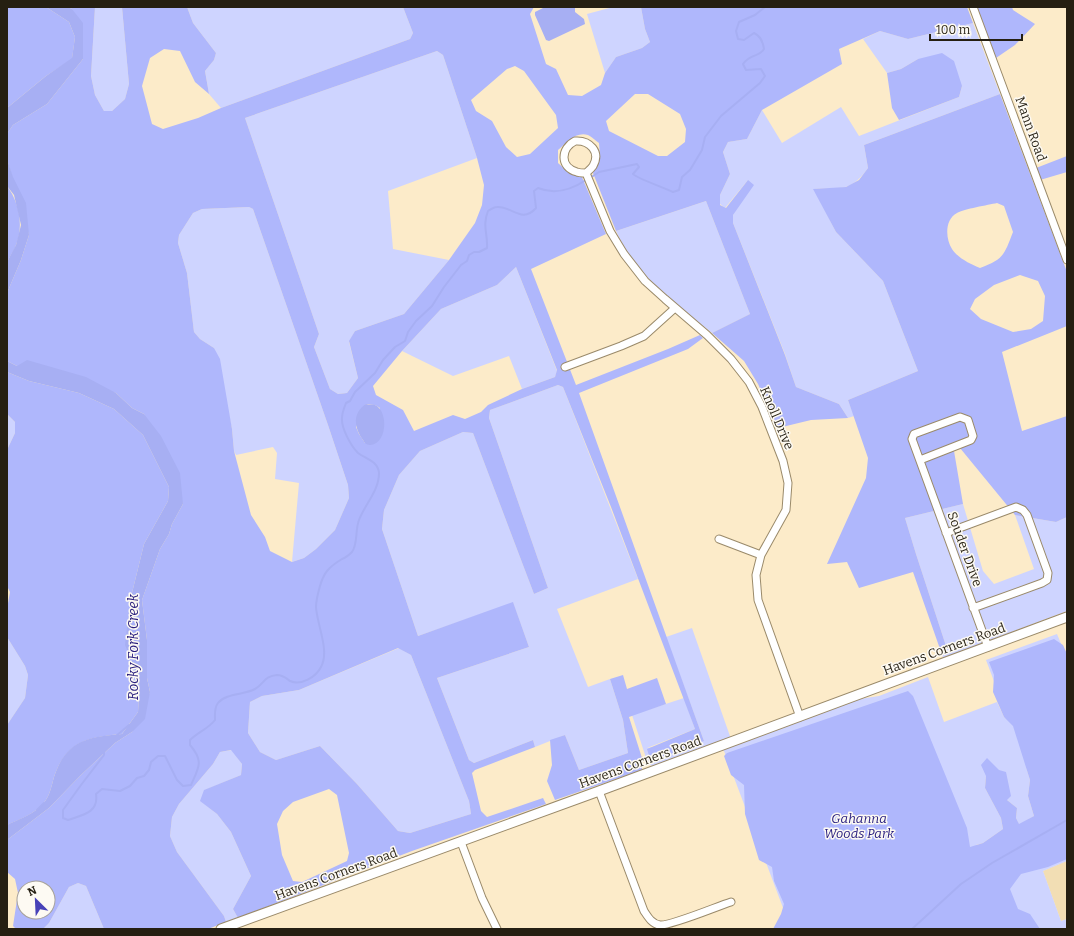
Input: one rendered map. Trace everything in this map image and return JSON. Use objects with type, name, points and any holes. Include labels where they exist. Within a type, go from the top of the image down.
[{"type":"main road","name":"Havens Corners Road","points":[[221,929],[237,926],[1067,617]]},
{"type":"street","name":"Mann Road","points":[[973,7],[1067,260]]},
{"type":"street","points":[[576,141],[582,141],[589,144],[594,149],[596,156],[593,166],[586,173],[576,172],[567,167],[564,158],[565,150],[570,144],[576,141]]},
{"type":"street","name":"Knoll Drive","points":[[586,173],[610,231],[624,254],[645,280],[717,344],[731,359],[749,382],[762,407],[783,461],[788,483],[786,510],[761,555],[756,575],[758,600],[800,717]]},
{"type":"street","points":[[565,367],[644,336],[675,308]]},
{"type":"street","name":"Souder Drive","points":[[920,460],[971,440],[973,436],[968,420],[960,416],[914,434],[912,439],[988,647]]},
{"type":"street","points":[[946,533],[1016,508],[1022,510],[1027,515],[1048,573],[1047,580],[1042,583],[973,608]]},
{"type":"street","points":[[719,539],[761,555]]},
{"type":"street","points":[[599,791],[644,911],[650,920],[660,925],[671,924],[731,902]]},
{"type":"street","points":[[461,842],[482,898],[497,929]]},
{"type":"shaded area","points":[[1067,861],[1067,919],[1061,921],[1043,871]]},
{"type":"green space","points":[[7,7],[46,7],[69,22],[75,37],[72,59],[46,76],[7,108]]},
{"type":"green space","points":[[68,7],[95,7],[91,76],[95,95],[104,111],[112,111],[125,99],[129,84],[122,7],[187,7],[193,23],[216,53],[214,60],[205,71],[209,94],[195,82],[180,51],[164,49],[150,58],[142,86],[152,124],[163,129],[198,118],[221,108],[410,39],[413,33],[403,7],[534,7],[530,14],[546,64],[556,69],[568,95],[582,96],[601,85],[605,73],[616,57],[642,48],[650,42],[645,29],[641,7],[967,7],[973,23],[908,39],[880,31],[839,49],[842,64],[762,110],[747,139],[728,142],[723,152],[730,174],[720,195],[720,205],[726,208],[748,180],[754,185],[733,215],[733,223],[785,355],[796,387],[839,404],[848,418],[811,420],[778,428],[758,384],[744,361],[712,333],[750,314],[706,201],[616,231],[593,173],[600,156],[599,143],[588,135],[584,134],[575,136],[558,150],[558,163],[569,173],[582,177],[606,234],[531,269],[576,385],[700,335],[703,338],[688,349],[579,393],[704,741],[651,762],[647,749],[695,729],[611,507],[563,387],[558,385],[490,410],[489,418],[548,588],[534,594],[473,433],[463,432],[420,451],[399,475],[384,510],[382,529],[418,636],[513,602],[529,647],[437,678],[469,760],[474,763],[533,740],[535,747],[475,770],[472,773],[481,811],[487,817],[543,798],[546,804],[412,851],[238,918],[233,909],[251,876],[231,832],[217,814],[200,801],[204,790],[241,775],[242,764],[231,750],[220,752],[213,764],[179,804],[172,817],[170,836],[177,852],[224,916],[226,922],[208,929],[104,929],[86,886],[78,883],[69,887],[56,910],[56,880],[16,880],[16,884],[15,879],[7,872],[7,840],[49,808],[115,743],[132,732],[150,692],[147,678],[147,640],[142,600],[160,549],[183,504],[144,414],[132,408],[116,393],[17,366],[7,361],[7,293],[21,260],[29,235],[7,159],[7,134],[13,125],[47,104],[83,59],[72,9]],"holes":[[[437,51],[443,55],[477,158],[484,185],[482,205],[475,223],[449,260],[404,314],[355,331],[349,341],[358,378],[347,393],[338,394],[330,389],[314,347],[319,334],[245,118]],[[515,66],[524,71],[556,115],[558,128],[530,154],[517,157],[506,147],[492,121],[476,111],[471,100],[507,69]],[[635,94],[648,94],[680,114],[686,129],[685,142],[667,156],[658,156],[609,131],[606,121]],[[249,207],[253,209],[348,485],[349,498],[335,530],[316,549],[304,558],[292,562],[270,551],[265,537],[251,515],[234,451],[232,429],[220,359],[214,348],[200,339],[194,332],[187,273],[178,243],[179,235],[193,213],[202,209]],[[516,267],[557,370],[555,377],[522,389],[488,405],[481,412],[465,419],[453,415],[414,431],[403,410],[376,395],[373,386],[402,351],[441,309],[497,285]],[[366,404],[375,405],[380,408],[365,443],[356,427]],[[398,648],[411,655],[469,801],[471,814],[410,833],[398,831],[357,784],[320,746],[276,760],[260,752],[248,733],[250,702],[262,696],[299,690]],[[329,789],[337,795],[349,853],[347,861],[302,882],[293,881],[282,855],[277,824],[283,811],[293,802]]]},
{"type":"green space","points":[[95,7],[122,7],[129,84],[125,99],[112,111],[104,111],[95,95],[91,76]]},
{"type":"green space","points":[[187,7],[403,7],[413,33],[410,39],[221,108],[209,94],[205,71],[214,60],[216,53],[193,23]]},
{"type":"green space","points":[[613,7],[641,7],[645,29],[650,42],[642,48],[616,57],[605,73],[587,14]]},
{"type":"green space","points":[[977,7],[1012,7],[1013,10],[1035,24],[1015,45],[996,58]]},
{"type":"green space","points":[[973,23],[1000,94],[864,145],[868,168],[862,176],[851,185],[845,187],[814,189],[836,232],[883,281],[918,371],[848,400],[854,416],[848,418],[839,404],[796,387],[785,354],[733,223],[733,215],[748,180],[725,208],[720,204],[720,195],[730,174],[723,152],[728,142],[747,139],[762,110],[782,143],[841,107],[859,136],[959,97],[962,86],[918,59],[901,69],[887,73],[863,39],[880,31],[908,39]]},
{"type":"green space","points":[[437,51],[443,55],[477,158],[388,191],[393,249],[449,260],[404,314],[355,331],[349,342],[358,378],[347,393],[338,394],[330,389],[314,347],[319,334],[245,118]]},
{"type":"green space","points":[[942,53],[954,61],[962,86],[959,97],[899,120],[892,108],[887,73],[901,69],[918,59]]},
{"type":"green space","points":[[1000,94],[1067,272],[1067,326],[1002,352],[1022,431],[1067,416],[1067,517],[1056,522],[1015,515],[960,448],[954,451],[963,504],[905,518],[946,646],[940,649],[913,572],[859,588],[847,562],[827,564],[866,478],[868,458],[848,400],[918,371],[883,281],[836,232],[813,189],[846,187],[859,180],[868,168],[864,145]],"holes":[[[997,203],[1004,206],[1013,232],[1005,251],[999,259],[980,268],[968,263],[952,249],[947,234],[948,224],[957,213]],[[1020,275],[1038,281],[1045,296],[1043,321],[1031,329],[1013,332],[981,319],[970,309],[975,299],[994,285]]]},
{"type":"green space","points":[[1067,156],[1067,172],[1040,180],[1036,168]]},
{"type":"green space","points":[[7,186],[15,199],[19,214],[20,230],[14,249],[7,262]]},
{"type":"green space","points":[[706,201],[750,314],[712,333],[658,288],[635,262],[616,231]]},
{"type":"green space","points":[[249,207],[253,209],[348,485],[349,498],[335,530],[316,549],[304,558],[292,562],[299,483],[275,479],[277,453],[273,447],[236,455],[234,451],[232,429],[214,348],[200,339],[194,332],[187,273],[178,243],[179,235],[193,213],[202,209]]},
{"type":"green space","points":[[516,267],[557,371],[555,377],[522,389],[509,356],[453,376],[402,351],[441,309],[497,285]]},
{"type":"green space","points":[[7,372],[29,381],[79,393],[114,409],[143,435],[169,487],[168,501],[144,544],[130,601],[134,664],[140,680],[138,712],[122,734],[89,739],[72,748],[59,765],[49,793],[43,804],[29,815],[7,825],[7,725],[25,698],[28,675],[25,666],[7,637],[7,609],[10,592],[7,586],[7,450],[15,433],[15,422],[7,414]]},
{"type":"green space","points":[[558,385],[563,387],[638,579],[557,609],[588,687],[610,679],[623,720],[628,753],[579,770],[565,735],[535,747],[533,740],[474,763],[469,760],[437,678],[529,647],[513,603],[418,636],[382,529],[384,510],[399,475],[420,451],[463,432],[473,433],[534,594],[548,588],[489,418],[490,410]]},
{"type":"green space","points":[[7,414],[15,422],[15,433],[7,450]]},
{"type":"green space","points":[[963,504],[983,571],[994,584],[1034,569],[1015,515],[1056,522],[1067,517],[1067,611],[943,658],[940,649],[946,646],[905,518]]},
{"type":"green space","points":[[692,628],[731,739],[652,766],[648,764],[632,715],[684,698],[695,729],[647,748],[704,741],[666,637]]},
{"type":"green space","name":"Gahanna Woods Park","points":[[1057,634],[1067,658],[1067,861],[1043,871],[1061,921],[1067,919],[1067,929],[791,929],[724,751],[721,750],[853,700],[879,696],[928,677],[944,722],[997,702],[1004,717],[1009,721],[986,660]],"holes":[[[1026,767],[1046,817],[978,849],[976,845],[983,843],[1003,829],[1001,818],[985,788],[986,776],[1007,800],[1017,808],[1016,818],[1019,825],[1034,816],[1028,796],[1030,780]]]},
{"type":"green space","points":[[7,637],[25,666],[28,675],[25,698],[7,725]]},
{"type":"green space","name":"Gahanna Woods Park","points":[[1054,639],[1063,645],[1067,654],[1067,859],[1048,867],[1021,874],[1010,889],[1018,909],[1030,914],[1040,929],[773,929],[781,914],[784,904],[774,881],[772,867],[759,860],[745,814],[744,785],[731,775],[724,756],[727,753],[908,691],[913,696],[967,828],[970,847],[983,843],[1003,829],[1001,818],[985,788],[986,776],[981,765],[987,758],[999,770],[1006,772],[1011,796],[1007,800],[1017,808],[1016,818],[1019,824],[1034,816],[1028,796],[1030,780],[1013,726],[1004,717],[993,692],[994,675],[989,662]]},
{"type":"green space","points":[[399,648],[411,655],[469,801],[471,814],[410,833],[398,831],[357,784],[320,746],[276,760],[260,752],[248,733],[250,702],[262,696],[299,690]]},
{"type":"green space","points":[[623,675],[627,689],[657,678],[666,704],[629,717],[642,758],[642,770],[555,800],[547,781],[552,765],[550,740],[565,735],[579,770],[628,753],[623,720],[610,679]]},
{"type":"green space","points":[[232,750],[242,764],[241,775],[205,790],[201,801],[217,814],[231,832],[251,876],[233,909],[238,918],[226,922],[224,916],[177,852],[170,836],[172,817],[179,804],[213,764],[220,752]]},
{"type":"green space","points":[[78,883],[86,886],[104,929],[43,929],[51,920],[56,920],[56,910],[69,887]]},
{"type":"green space","points":[[16,906],[16,920],[51,920],[43,929],[16,929],[13,926]]},
{"type":"water","points":[[46,7],[68,7],[72,9],[83,23],[83,59],[47,104],[13,125],[7,134],[7,108],[46,76],[72,58],[75,37],[69,22]]},
{"type":"water","points":[[545,7],[575,7],[575,12],[584,19],[585,24],[549,41],[546,40],[535,15],[535,12]]},
{"type":"water","points":[[7,159],[13,177],[26,203],[29,235],[21,260],[7,293],[7,262],[16,245],[21,225],[14,195],[7,186]]},
{"type":"water","points":[[27,360],[86,377],[116,393],[132,408],[144,414],[161,436],[180,473],[183,504],[160,549],[142,600],[147,640],[147,678],[150,692],[145,719],[132,732],[115,743],[49,808],[7,840],[7,825],[40,807],[46,800],[59,765],[65,755],[72,748],[89,739],[122,734],[138,712],[140,680],[125,645],[130,601],[144,544],[168,501],[169,487],[143,435],[114,409],[79,393],[29,381],[7,372],[7,361],[17,366]]},
{"type":"water","points":[[366,404],[374,405],[380,408],[383,414],[383,434],[376,444],[366,444],[356,426],[358,412]]},
{"type":"waterway","points":[[590,178],[599,172],[637,164],[639,167],[633,174],[635,176],[673,192],[679,190],[682,177],[690,170],[702,150],[705,137],[721,116],[760,83],[765,76],[761,69],[746,70],[743,64],[749,58],[762,52],[764,49],[761,40],[754,33],[744,40],[738,39],[736,31],[739,22],[755,15],[765,7]]},
{"type":"waterway","points":[[104,752],[104,755],[63,810],[63,818],[68,820],[84,815],[95,805],[96,794],[102,789],[120,791],[130,786],[137,778],[144,776],[149,770],[151,762],[158,756],[165,756],[177,780],[183,786],[191,785],[198,769],[199,760],[190,745],[190,740],[215,720],[216,707],[221,700],[226,697],[251,691],[269,677],[277,675],[290,681],[299,682],[308,680],[319,671],[324,653],[316,607],[320,586],[323,577],[328,570],[350,554],[354,549],[359,520],[377,486],[379,473],[374,463],[358,453],[352,446],[345,432],[342,418],[346,403],[350,401],[355,392],[375,373],[383,360],[395,347],[405,341],[408,332],[416,321],[432,306],[461,265],[467,261],[469,255],[487,248],[485,221],[488,211],[495,207],[502,207],[521,214],[531,213],[536,208],[534,191],[538,188],[557,191],[569,189],[586,180]]},
{"type":"waterway","name":"Rocky Fork Creek","points":[[116,736],[129,725]]},
{"type":"waterway","name":"Rocky Fork Creek","points":[[37,810],[44,803]]},
{"type":"waterway","points":[[912,929],[961,884],[992,863],[1067,820]]}]
